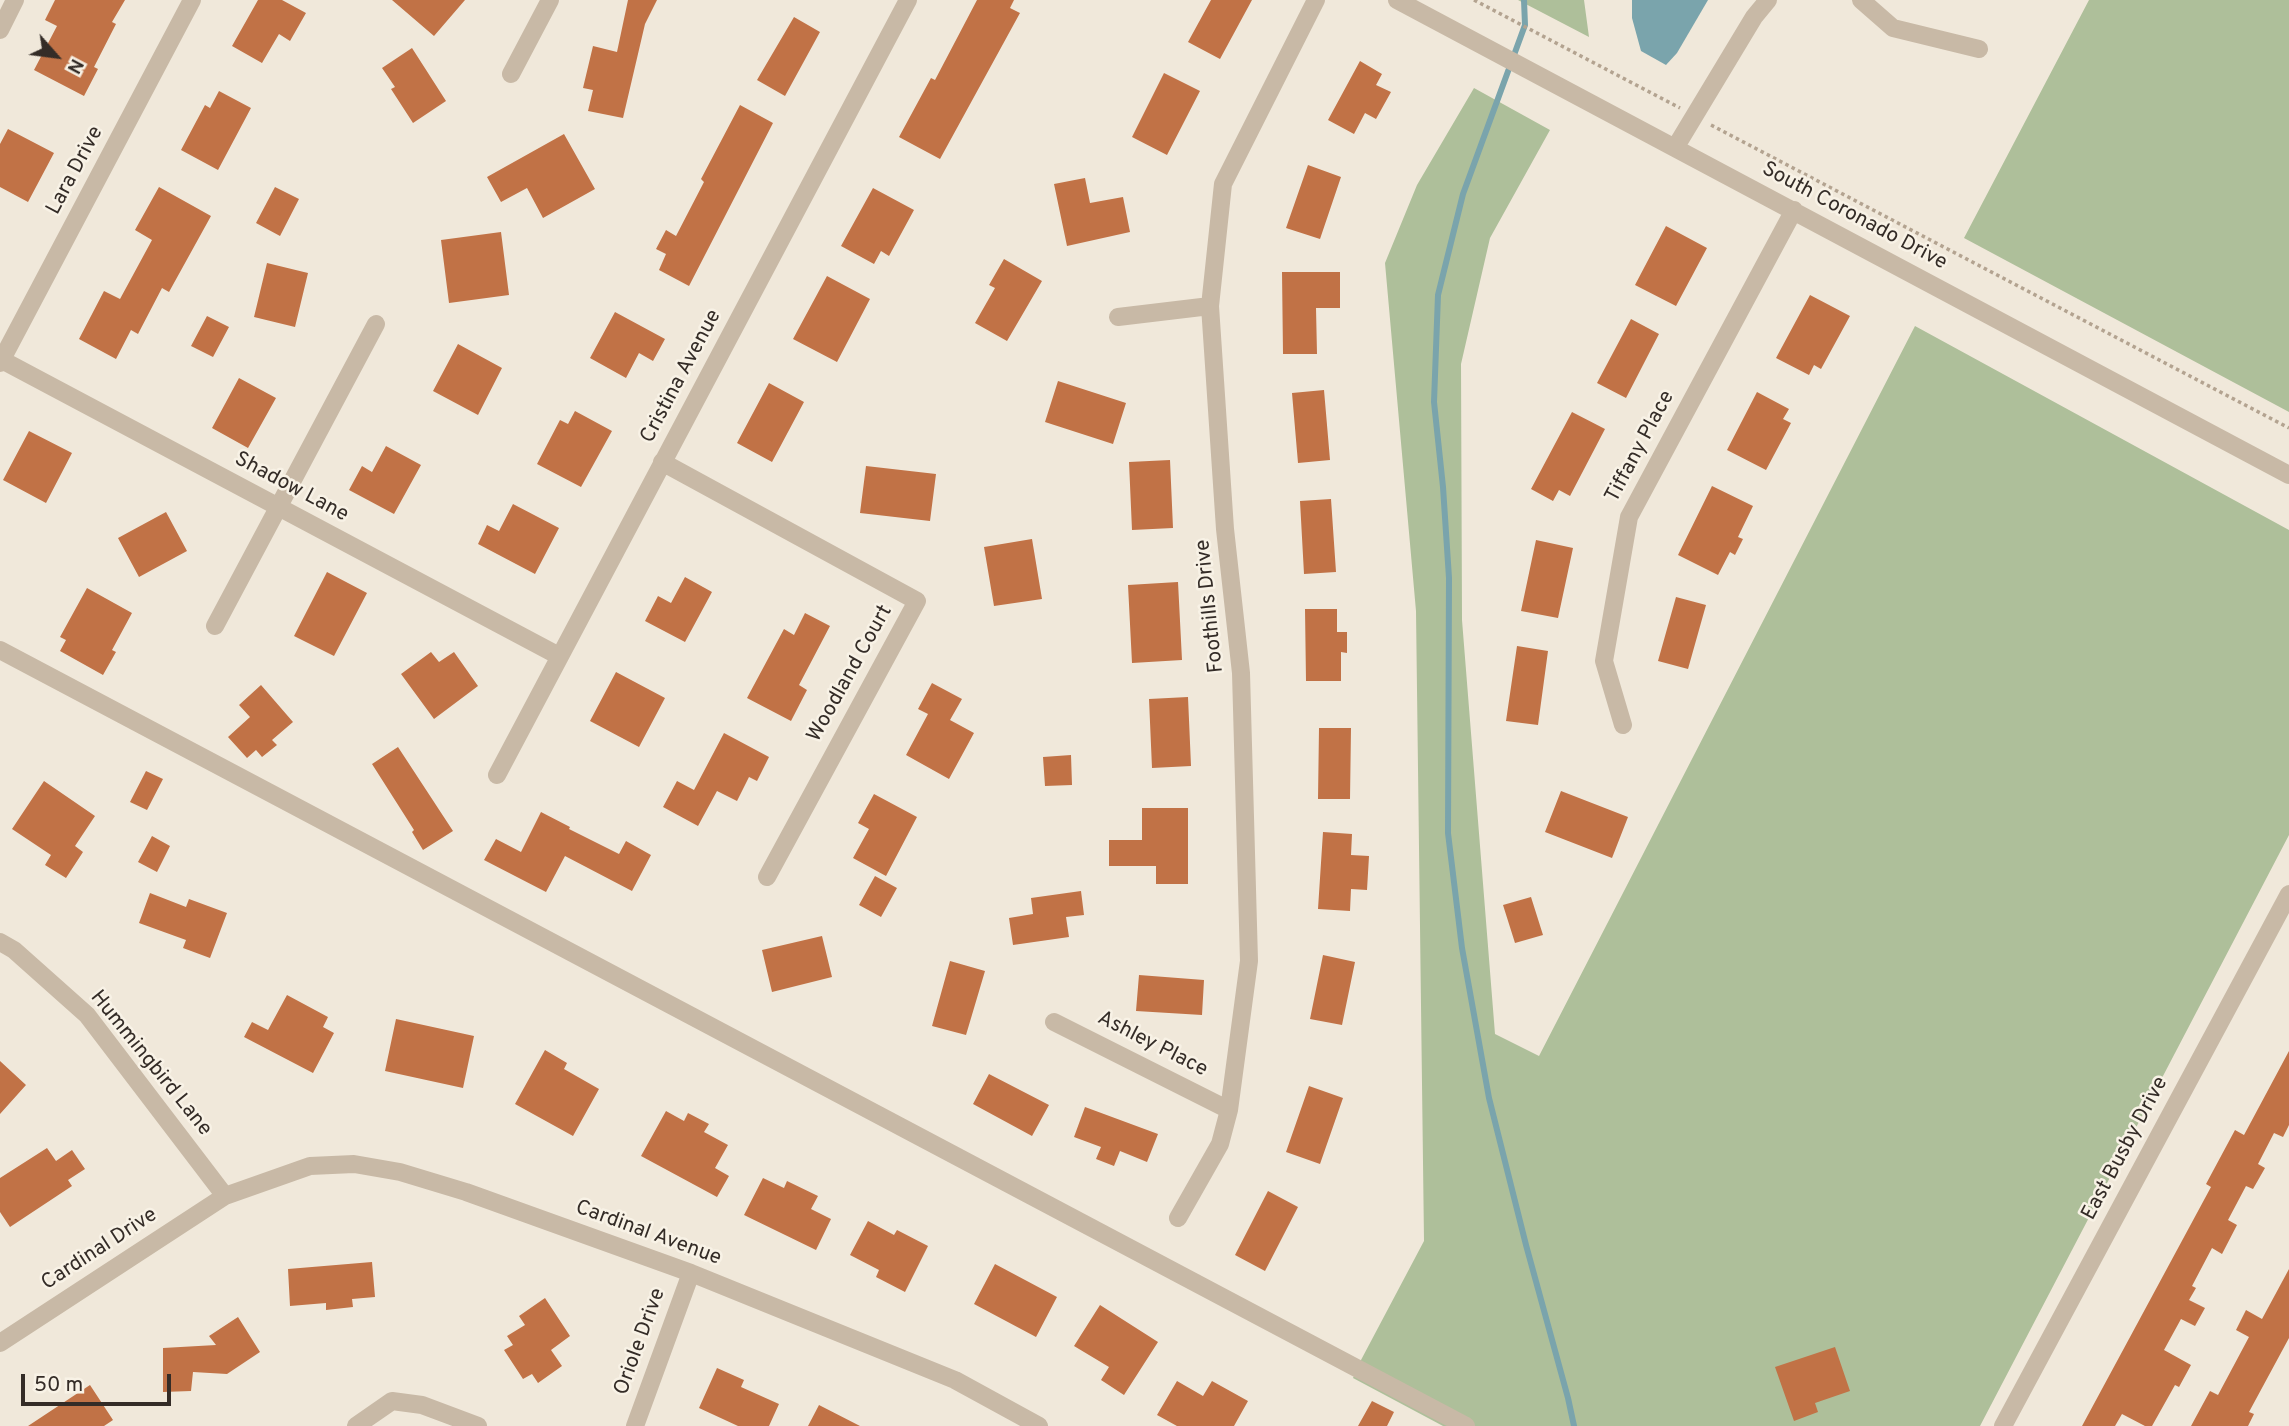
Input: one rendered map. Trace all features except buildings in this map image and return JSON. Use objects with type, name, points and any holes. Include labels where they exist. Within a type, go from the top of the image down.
[{"type":"street","points":[[0,30],[15,0]]},
{"type":"street","name":"Lara Drive","points":[[1,362],[192,0]]},
{"type":"street","points":[[511,74],[550,0]]},
{"type":"street","name":"Cristina Avenue","points":[[496,775],[908,0]]},
{"type":"street","name":"Foothills Drive","points":[[1178,1218],[1220,1144],[1229,1110],[1249,961],[1241,673],[1226,529],[1210,306],[1223,184],[1317,0]]},
{"type":"street","name":"South Coronado Drive","points":[[1397,0],[2289,475]]},
{"type":"street","points":[[1675,148],[1754,17],[1768,0]]},
{"type":"street","points":[[1861,0],[1894,28],[1979,49]]},
{"type":"street","name":"Tiffany Place","points":[[1623,726],[1604,661],[1629,517],[1794,210]]},
{"type":"street","points":[[1118,317],[1210,306]]},
{"type":"street","points":[[215,626],[376,324]]},
{"type":"street","name":"Shadow Lane","points":[[1,362],[559,656]]},
{"type":"street","name":"Woodland Court","points":[[662,462],[917,601],[767,877]]},
{"type":"street","points":[[0,650],[1465,1426]]},
{"type":"street","name":"East Busby Drive","points":[[2003,1426],[2289,894]]},
{"type":"street","name":"Hummingbird Lane","points":[[0,942],[14,950],[87,1015],[225,1196]]},
{"type":"street","name":"Ashley Place","points":[[1054,1022],[1229,1110]]},
{"type":"street","name":"Cardinal Avenue","points":[[225,1196],[310,1166],[354,1164],[400,1172],[466,1192],[691,1273],[955,1380],[1039,1426]]},
{"type":"street","name":"Cardinal Drive","points":[[0,1343],[225,1196]]},
{"type":"street","name":"Oriole Drive","points":[[635,1426],[691,1273]]},
{"type":"street","points":[[356,1426],[392,1401],[422,1405],[478,1426]]},
{"type":"path","points":[[1474,0],[2289,428]]},
{"type":"green space","points":[[1518,0],[1584,0],[1589,37]]},
{"type":"green space","points":[[2089,0],[2289,0],[2289,412],[1964,238]]},
{"type":"green space","points":[[1474,88],[1550,130],[1490,238],[1461,364],[1462,620],[1495,1034],[1539,1056],[1915,326],[2289,530],[2289,835],[1980,1426],[1443,1426],[1353,1378],[1424,1241],[1416,611],[1385,263],[1417,185]]},
{"type":"water","points":[[1632,0],[1708,0],[1677,53],[1666,65],[1641,51],[1632,18]]},
{"type":"waterway","points":[[1524,0],[1525,25],[1463,194],[1438,295],[1434,402],[1449,578],[1448,833],[1462,948],[1489,1098],[1574,1426]]}]
